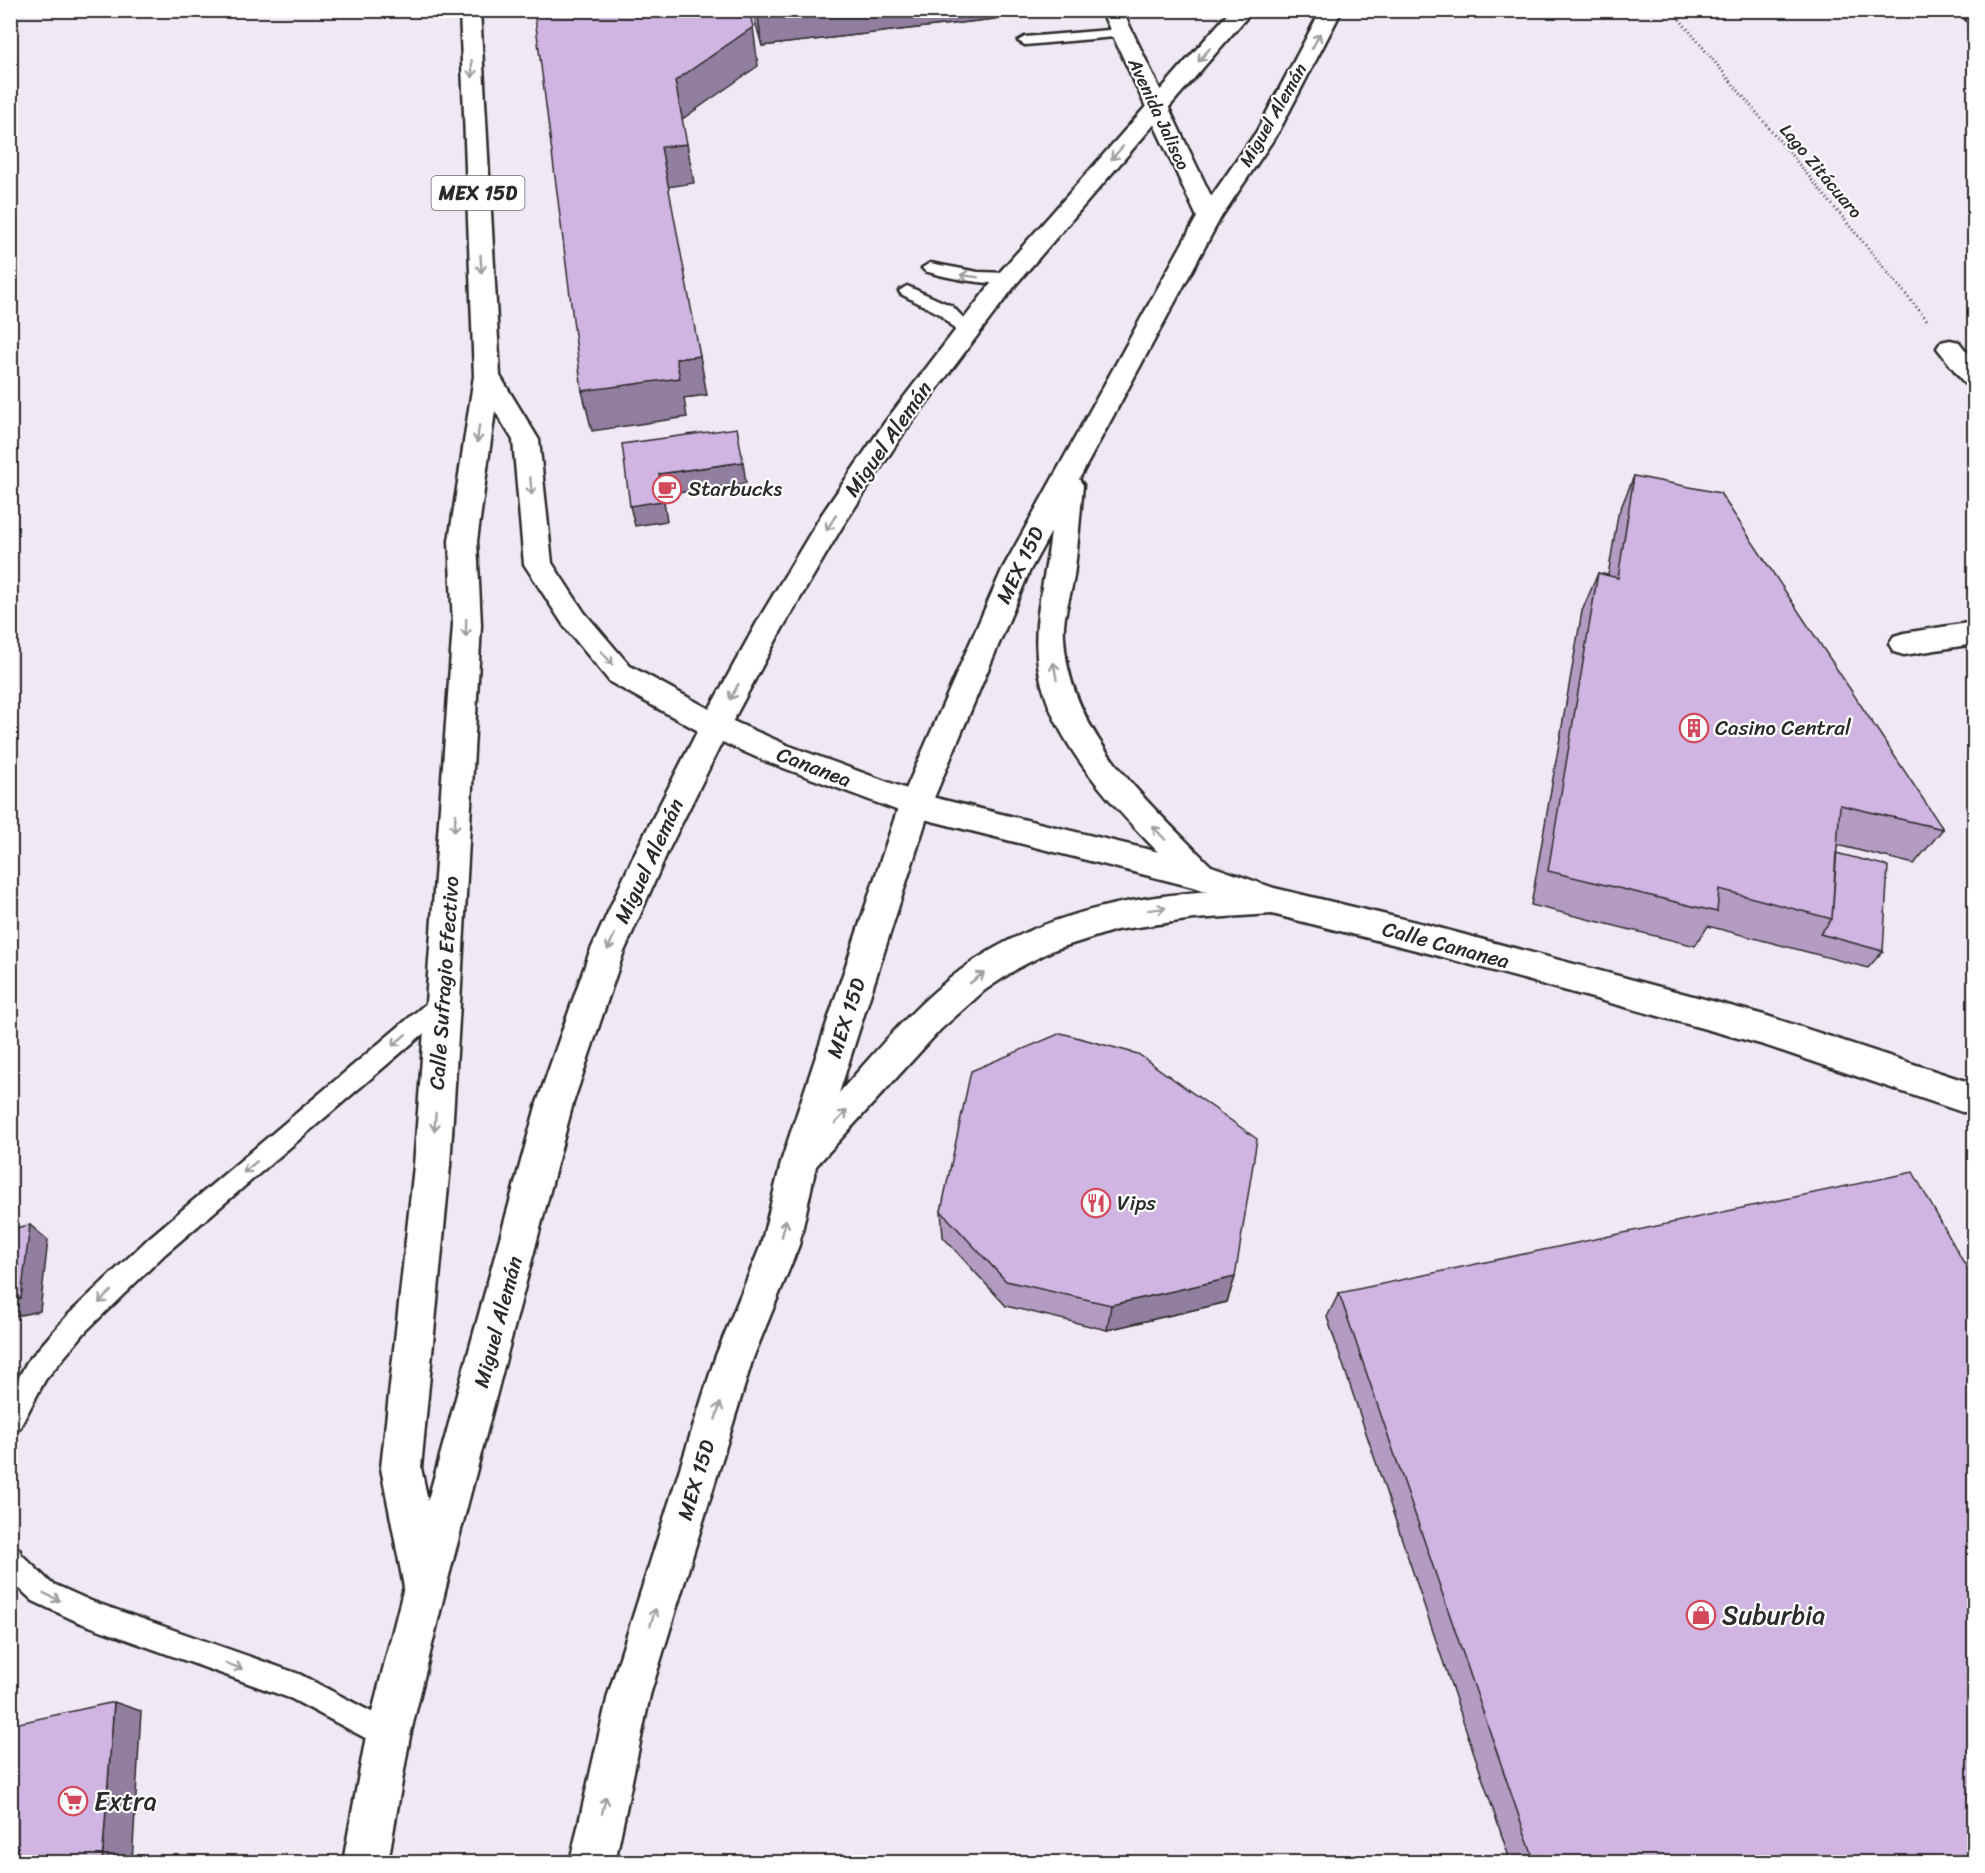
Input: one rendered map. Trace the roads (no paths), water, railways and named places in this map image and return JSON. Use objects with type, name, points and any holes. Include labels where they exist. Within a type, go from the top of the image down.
[{"type":"main road","name":"Calle Sufragio Efectivo","points":[[425,1587],[401,1468],[429,1199],[443,1002],[467,625],[463,541],[487,376],[470,10]]},
{"type":"main road","name":"Avenida Jalisco","points":[[1111,10],[1156,110],[1209,217]]},
{"type":"main road","name":"Miguel Alemán","points":[[365,1863],[388,1736],[425,1587],[555,1103],[606,954],[651,853],[715,726],[770,625],[832,521],[894,428],[1008,278],[1243,10]]},
{"type":"main road","name":"Miguel Alemán","points":[[1209,217],[1268,131],[1332,10]]},
{"type":"main road","points":[[1968,10],[1974,16]]},
{"type":"main road","name":"MEX 15D","points":[[592,1863],[629,1695],[734,1358],[780,1245],[800,1159],[915,805],[1016,570],[1209,217]]},
{"type":"main road","points":[[1962,346],[1974,378]]},
{"type":"main road","name":"Calle Sufragio Efectivo","points":[[487,376],[526,440],[538,564],[562,601],[574,619],[621,674],[715,726]]},
{"type":"main road","points":[[1070,472],[1060,573],[1049,637],[1056,679],[1071,717],[1094,758],[1200,875]]},
{"type":"main road","points":[[1904,644],[1974,633]]},
{"type":"main road","name":"Cananea","points":[[715,726],[776,753],[915,805]]},
{"type":"main road","name":"Calle Cananea","points":[[915,805],[1200,875],[1272,901],[1428,939],[1764,1030],[1970,1104]]},
{"type":"main road","points":[[800,1159],[932,1016],[972,980],[1005,958],[1069,930],[1122,915],[1219,902],[1272,901]]},
{"type":"lane","points":[[1025,41],[1121,33]]},
{"type":"lane","points":[[930,268],[978,277],[1008,278]]},
{"type":"lane","points":[[907,291],[946,310],[966,331]]},
{"type":"lane","points":[[10,1420],[36,1371],[77,1323],[149,1254],[443,1002]]},
{"type":"lane","points":[[10,1558],[12,1563],[42,1592],[87,1613],[300,1688],[388,1736]]},
{"type":"place","name":"Starbucks","points":[[667,489]]},
{"type":"place","name":"Casino Central","points":[[1694,728]]},
{"type":"place","name":"Vips","points":[[1096,1203]]},
{"type":"place","name":"Suburbia","points":[[1701,1615]]},
{"type":"place","name":"Extra","points":[[73,1801]]}]
